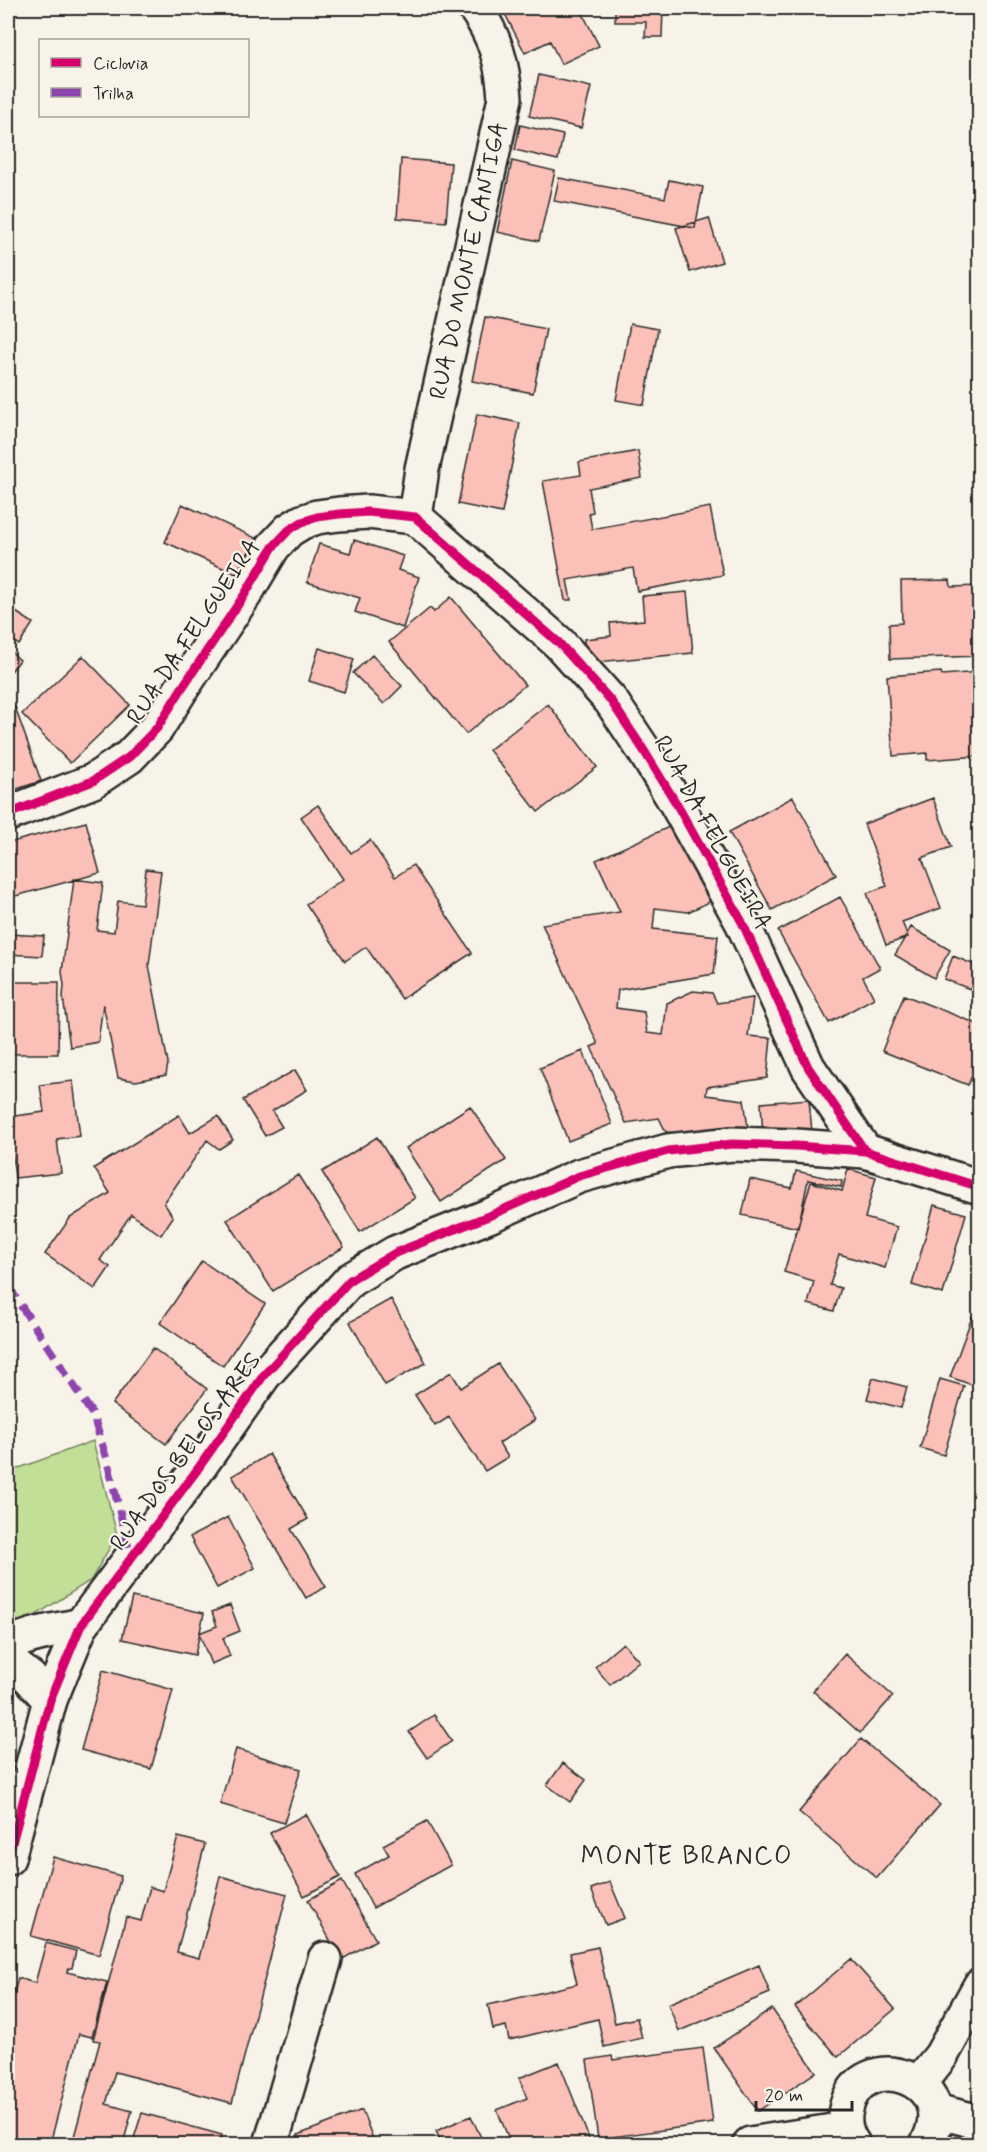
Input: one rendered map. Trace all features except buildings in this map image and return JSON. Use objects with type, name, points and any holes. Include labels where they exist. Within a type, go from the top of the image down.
[{"type":"street","name":"RUA DO MONTE CANTIGA","points":[[415,517],[422,469],[505,98],[504,71],[495,44],[475,8]]},
{"type":"street","name":"RUA DA FELGUEIRA","points":[[8,814],[93,781],[129,757],[157,728],[273,548],[289,530],[310,519],[339,514],[368,512],[415,517],[559,643],[610,701],[676,803],[742,922],[808,1067],[865,1151]]},
{"type":"street","name":"RUA DOS BELOS ARES","points":[[8,1858],[50,1700],[81,1625],[264,1376],[350,1280],[395,1253],[491,1215],[579,1176],[669,1151],[732,1144],[865,1151]]},
{"type":"street","points":[[865,1151],[980,1187]]},
{"type":"street","points":[[8,1647],[34,1636],[81,1625]]},
{"type":"street","points":[[8,1663],[29,1677],[50,1700]]},
{"type":"street","points":[[271,2145],[325,1959]]},
{"type":"street","points":[[919,2083],[941,2056],[980,1986]]},
{"type":"street","points":[[750,2145],[849,2137],[845,2115],[848,2101],[855,2089],[866,2080],[879,2074],[893,2074],[906,2076],[919,2083],[932,2100],[935,2123],[927,2145]]},
{"type":"street","points":[[935,2111],[980,2122]]},
{"type":"green space","points":[[93,1441],[117,1535],[91,1580],[8,1633],[8,1472]]},
{"type":"marked path","points":[[8,1286],[93,1415],[108,1464],[131,1558]]},
{"type":"cycle path","points":[[8,814],[93,781],[129,757],[157,728],[273,547],[289,530],[317,517],[339,514],[368,512],[415,517],[559,643],[611,701],[676,803],[742,922],[808,1067],[865,1151],[980,1187]]},
{"type":"cycle path","points":[[8,1858],[50,1700],[81,1625],[197,1470],[264,1375],[350,1280],[395,1253],[491,1215],[579,1176],[668,1151],[732,1144],[865,1151]]},
{"type":"district","name":"MONTE BRANCO","points":[[687,1857]]}]
